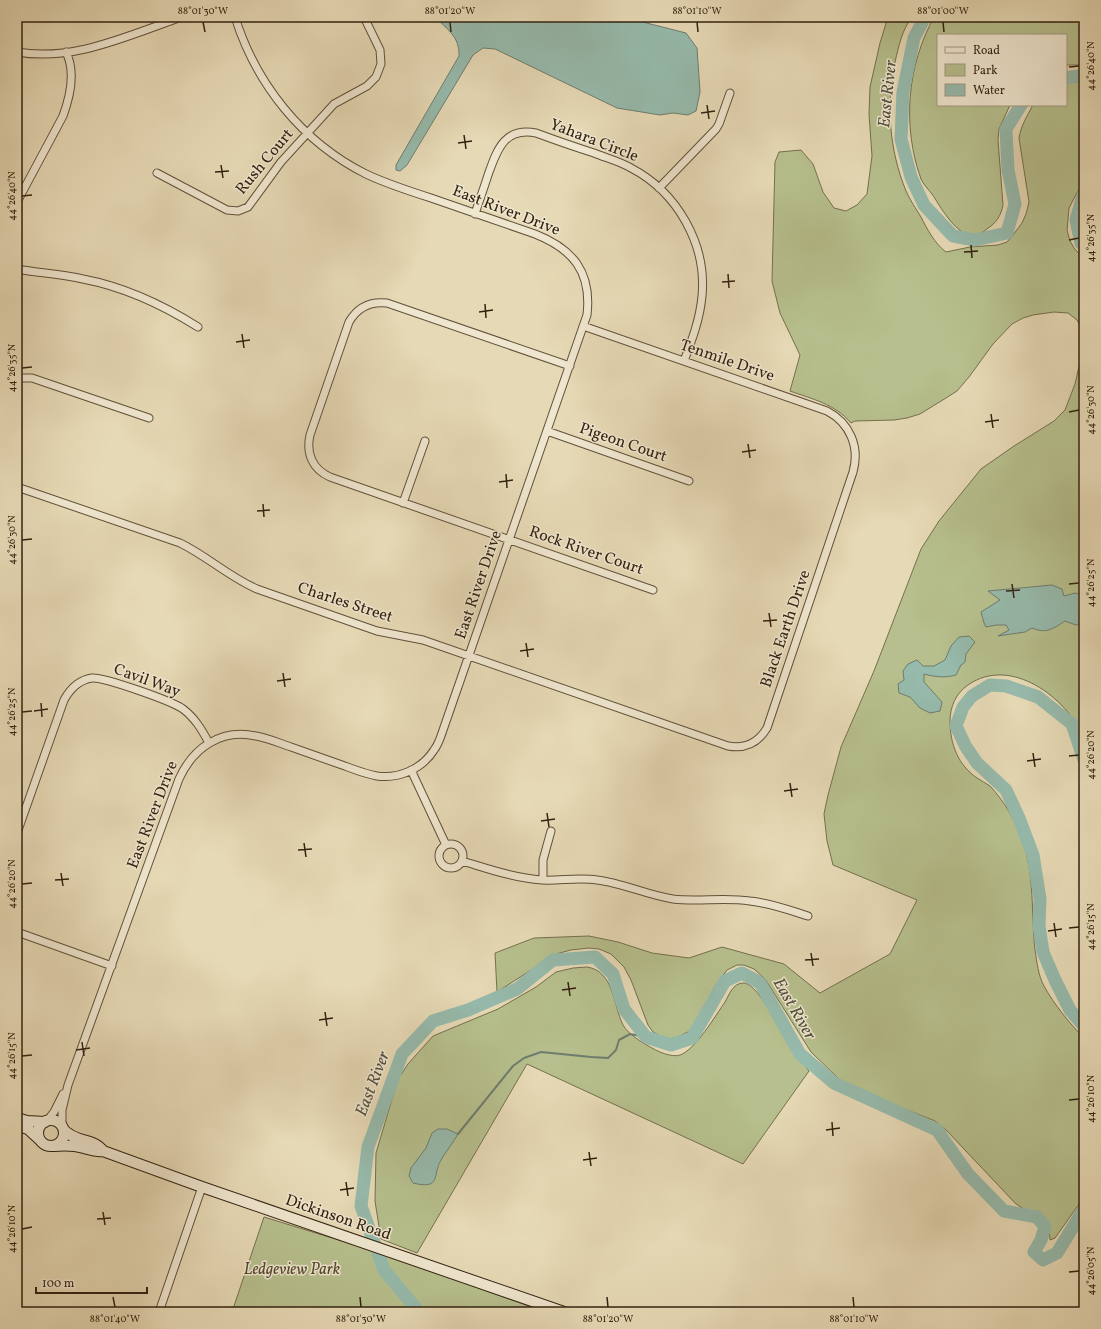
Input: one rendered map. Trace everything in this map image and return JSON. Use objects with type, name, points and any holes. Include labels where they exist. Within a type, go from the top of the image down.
[{"type":"street","points":[[17,52],[36,54],[66,52],[100,45],[182,17]]},
{"type":"street","name":"East River Drive","points":[[63,1128],[62,1110],[68,1085],[179,779],[190,758],[198,750],[220,738],[232,735],[255,735],[376,776],[396,776],[422,764],[435,749],[442,733],[570,366],[583,326],[588,304],[586,282],[581,270],[567,252],[550,240],[365,174],[328,150],[307,133],[287,112],[265,83],[246,48],[235,17]]},
{"type":"street","name":"Rush Court","points":[[157,173],[227,210],[238,211],[248,207],[281,162],[334,104],[367,86],[376,77],[381,64],[380,50],[364,17]]},
{"type":"street","points":[[17,202],[63,116],[68,103],[71,79],[70,65],[66,52]]},
{"type":"street","points":[[660,188],[716,129],[730,93]]},
{"type":"street","name":"Yahara Circle","points":[[475,214],[497,151],[505,140],[518,133],[536,133],[618,162],[645,176],[660,188],[686,221],[694,242],[701,268],[702,287],[700,313],[684,361]]},
{"type":"street","points":[[17,269],[85,279],[117,288],[161,306],[198,327]]},
{"type":"street","name":"Rock River Court","points":[[570,366],[387,303],[374,303],[366,305],[356,312],[349,322],[310,435],[308,443],[310,458],[319,471],[326,475],[653,590]]},
{"type":"street","name":"Tenmile Drive","points":[[583,326],[827,410],[845,425],[852,437]]},
{"type":"street","points":[[17,378],[32,378],[149,418]]},
{"type":"street","name":"Pigeon Court","points":[[547,431],[689,481]]},
{"type":"street","name":"Black Earth Drive","points":[[672,727],[734,747],[747,746],[753,743],[759,739],[767,728],[853,472],[856,452],[852,437]]},
{"type":"street","points":[[403,503],[425,441]]},
{"type":"street","name":"Charles Street","points":[[17,487],[180,543],[196,551],[242,582],[257,589],[377,631],[417,638],[672,727]]},
{"type":"street","name":"Cavil Way","points":[[17,833],[64,700],[73,687],[79,683],[92,678],[105,679],[171,702],[190,715],[198,724],[210,743]]},
{"type":"street","points":[[411,770],[446,845]]},
{"type":"street","points":[[543,880],[543,860],[551,831]]},
{"type":"street","points":[[446,845],[455,845],[462,850],[462,860],[458,866],[450,868],[442,865],[439,859],[440,850],[446,845]]},
{"type":"street","points":[[462,860],[514,876],[543,880],[578,879],[613,882],[673,899],[693,901],[728,899],[749,900],[808,916]]},
{"type":"street","points":[[17,932],[112,966]]},
{"type":"street","name":"East River Drive","points":[[46,1122],[54,1112],[68,1085]]},
{"type":"street","points":[[17,1118],[28,1121],[55,1121],[63,1128],[63,1138],[61,1142],[54,1146],[45,1145],[32,1132],[17,1126]]},
{"type":"street","points":[[42,1142],[38,1132],[46,1122]]},
{"type":"street","name":"Dickinson Road","points":[[63,1128],[73,1138],[98,1145],[103,1152]]},
{"type":"street","name":"Dickinson Road","points":[[54,1146],[67,1145],[96,1152],[103,1152],[202,1188],[564,1312]]},
{"type":"street","points":[[159,1312],[202,1188]]},
{"type":"green space","points":[[888,17],[912,17],[901,38],[892,78],[890,111],[893,143],[900,175],[909,198],[938,245],[946,252],[970,247],[998,245],[1007,242],[1013,235],[1022,223],[1029,202],[1019,138],[1024,121],[1032,106],[1067,106],[1067,82],[1084,82],[1084,179],[1069,208],[1067,230],[1074,248],[1084,259],[1084,738],[1076,723],[1065,709],[1051,696],[1036,685],[1019,678],[1002,675],[985,677],[964,688],[954,701],[950,721],[950,730],[954,746],[960,760],[970,773],[990,786],[1013,818],[1026,853],[1029,867],[1035,950],[1040,977],[1057,1006],[1084,1038],[1084,1197],[1055,1238],[1050,1240],[1049,1225],[1045,1218],[1025,1210],[1015,1203],[947,1131],[935,1121],[872,1096],[839,1079],[811,1052],[765,979],[754,969],[744,965],[737,965],[727,970],[715,986],[695,1025],[690,1031],[675,1038],[666,1039],[653,1032],[648,1025],[631,980],[624,967],[611,954],[599,949],[589,948],[571,950],[556,954],[497,992],[495,953],[534,938],[589,936],[618,942],[652,953],[689,958],[722,947],[784,964],[820,993],[890,954],[917,900],[833,865],[827,841],[824,814],[841,747],[874,671],[921,549],[939,521],[981,469],[1054,421],[1065,410],[1075,384],[1083,349],[1083,331],[1077,320],[1068,313],[1054,312],[1023,318],[1012,324],[993,344],[957,391],[920,414],[907,418],[894,420],[855,421],[851,423],[838,411],[815,400],[790,391],[800,355],[780,313],[772,281],[775,162],[779,152],[801,150],[813,164],[823,192],[834,208],[846,211],[857,205],[867,194],[872,156],[869,114],[870,87],[880,43]]},
{"type":"green space","points":[[934,17],[1084,17],[1084,65],[1067,65],[1067,34],[937,34],[937,106],[1010,106],[999,129],[998,140],[1003,205],[998,219],[979,234],[970,235],[964,233],[953,224],[924,185],[915,159],[911,138],[910,96],[918,56]]},
{"type":"green space","points":[[587,967],[596,970],[603,975],[608,982],[623,1025],[629,1033],[655,1050],[664,1054],[678,1056],[686,1052],[705,1032],[734,987],[743,983],[748,985],[760,996],[772,1014],[784,1037],[809,1071],[743,1164],[527,1064],[417,1253],[381,1239],[375,1201],[376,1153],[398,1079],[408,1064],[433,1036],[498,1009],[536,987],[556,972],[573,968]]},
{"type":"green space","name":"Ledgeview Park","points":[[264,1217],[384,1254],[545,1312],[232,1312]]},
{"type":"water","points":[[435,17],[562,17],[568,20],[581,21],[594,17],[623,17],[686,33],[697,48],[700,92],[696,111],[688,115],[673,113],[660,115],[617,108],[495,49],[483,48],[473,55],[407,165],[400,171],[396,170],[396,165],[459,56],[459,49],[455,38]]},
{"type":"water","points":[[1052,585],[1062,589],[1064,596],[1075,593],[1084,595],[1084,622],[1076,625],[1065,621],[1045,631],[1032,628],[1025,632],[998,636],[1009,630],[1006,625],[986,627],[981,612],[1000,600],[988,591]]},
{"type":"water","points":[[969,636],[975,642],[966,654],[965,662],[961,665],[956,675],[940,677],[924,674],[924,682],[942,702],[940,711],[930,713],[920,708],[910,697],[899,693],[898,684],[904,680],[903,671],[908,664],[917,660],[923,666],[934,666],[945,660],[951,646],[959,637]]},
{"type":"water","points":[[438,1129],[447,1129],[458,1134],[441,1160],[432,1183],[422,1185],[413,1183],[409,1176],[411,1168],[426,1148],[432,1133]]},
{"type":"waterway","name":"East River","points":[[925,17],[914,38],[903,92],[901,139],[911,177],[924,205],[953,236],[975,240],[1007,233],[1015,204],[1008,170],[1006,129],[1020,106]]},
{"type":"waterway","name":"East River","points":[[1067,78],[1084,75]]},
{"type":"waterway","name":"East River","points":[[1084,192],[1076,220],[1081,243],[1084,244]]},
{"type":"waterway","name":"East River","points":[[1084,760],[1072,724],[1038,697],[1006,686],[990,685],[972,696],[963,707],[956,726],[966,747],[977,763],[1006,790],[1019,818],[1033,855],[1040,899],[1039,926],[1043,952],[1070,1010],[1084,1026]]},
{"type":"waterway","name":"East River","points":[[419,1312],[384,1270],[361,1206],[368,1147],[402,1054],[433,1021],[468,1010],[517,989],[553,960],[595,957],[613,974],[624,1009],[646,1037],[671,1045],[692,1038],[725,981],[742,973],[760,983],[800,1054],[834,1083],[937,1130],[968,1174],[1004,1211],[1037,1217],[1045,1227],[1041,1240],[1034,1252],[1043,1260],[1057,1253],[1084,1209]]},
{"type":"waterway","points":[[458,1134],[513,1066],[524,1058],[541,1052],[608,1058],[616,1050],[619,1040],[630,1034],[646,1037]]}]
